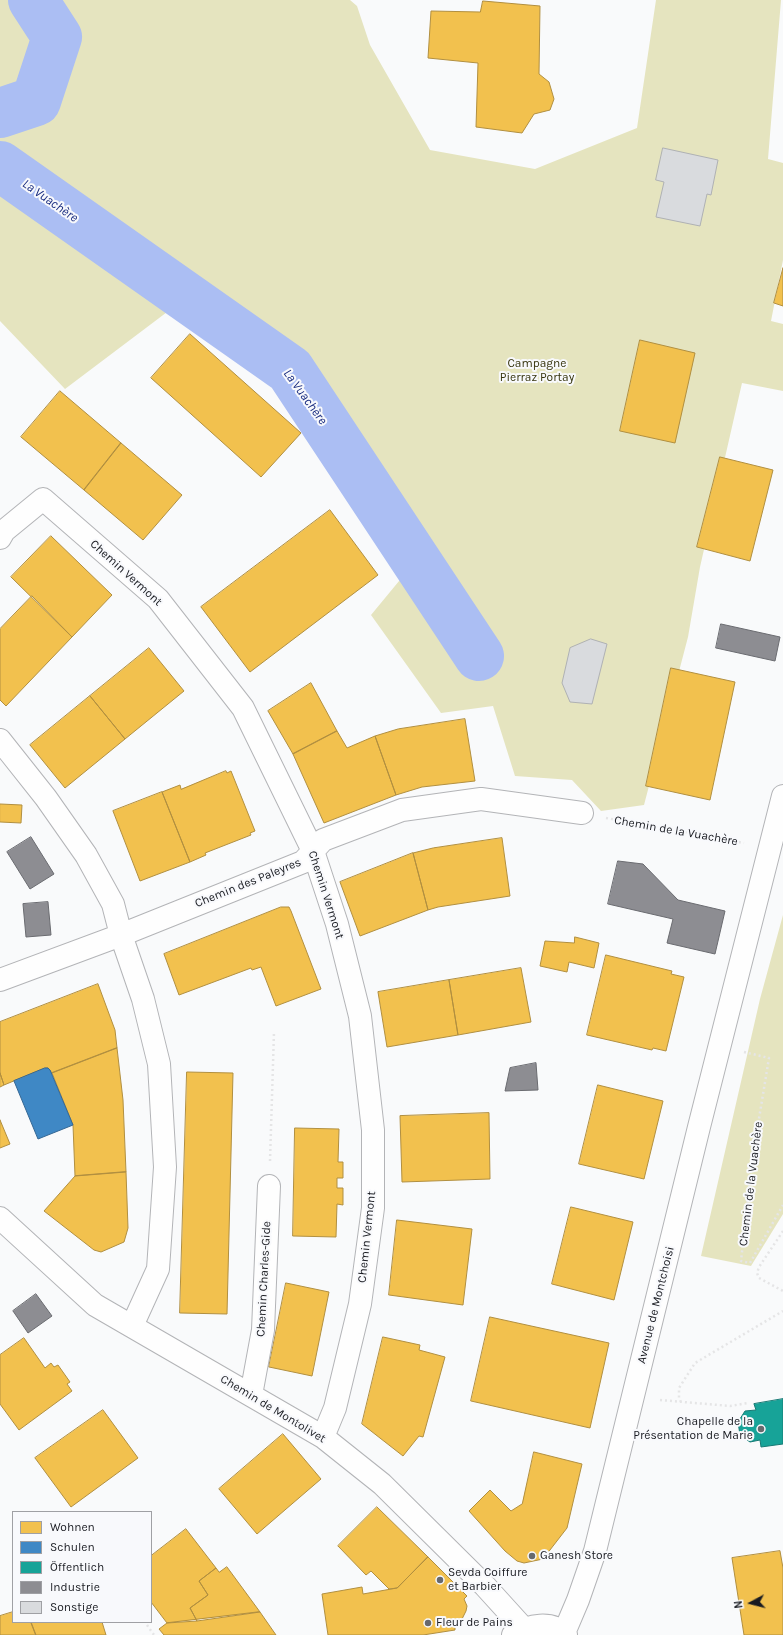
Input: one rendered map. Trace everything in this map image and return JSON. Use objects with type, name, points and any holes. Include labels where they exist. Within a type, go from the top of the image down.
[{"type":"street","name":"Chemin Vermont","points":[[0,538],[4,531],[43,500],[158,599],[243,708],[313,851],[337,924],[360,1016],[372,1130],[373,1208],[360,1304],[335,1408],[323,1436]]},
{"type":"street","points":[[0,740],[46,798],[86,856],[113,904],[121,935],[143,999],[159,1064],[165,1167],[158,1269],[132,1326]]},
{"type":"street","name":"Avenue de Montchoisi","points":[[565,1634],[594,1551],[783,796]]},
{"type":"street","name":"Chemin des Paleyres","points":[[0,980],[121,935],[303,862],[323,840],[402,810],[481,800],[582,813]]},
{"type":"street","name":"Chemin Charles-Gide","points":[[251,1395],[263,1330],[269,1186]]},
{"type":"street","name":"Chemin de Montolivet","points":[[0,1218],[95,1305],[323,1436],[382,1484],[485,1586],[518,1632]]},
{"type":"street","points":[[518,1632],[542,1626],[553,1628],[565,1634]]},
{"type":"path","name":"Chemin de la Vuachère","points":[[582,813],[770,848]]},
{"type":"path","points":[[269,1186],[274,1032]]},
{"type":"path","name":"Chemin de la Vuachère","points":[[744,1052],[769,1058],[752,1161],[741,1261],[750,1263],[783,1205]]},
{"type":"path","points":[[783,1232],[759,1267],[757,1273],[759,1278],[783,1291]]},
{"type":"path","points":[[681,1402],[679,1398],[680,1388],[695,1364],[783,1311]]},
{"type":"path","points":[[660,1400],[730,1406],[748,1403]]},
{"type":"path","points":[[147,1625],[154,1635]]},
{"type":"green space","name":"Campagne Pierraz Portay","points":[[0,0],[350,0],[357,6],[370,45],[430,150],[535,169],[637,128],[656,0],[781,0],[768,159],[783,163],[783,260],[771,321],[783,324],[783,391],[742,383],[700,567],[688,637],[644,805],[601,811],[572,780],[515,776],[493,706],[441,713],[371,615],[404,575],[394,523],[295,369],[187,297],[65,389],[0,321]]},
{"type":"green space","points":[[783,915],[783,1214],[751,1266],[701,1256],[760,999]]},
{"type":"building: Wohnen","points":[[483,1],[540,6],[539,74],[549,82],[554,99],[550,110],[534,114],[522,133],[476,127],[478,63],[428,58],[431,11],[480,12]]},
{"type":"building: Wohnen","points":[[783,268],[783,306],[774,303]]},
{"type":"building: Wohnen","points":[[190,334],[301,433],[261,477],[151,378]]},
{"type":"building: Wohnen","points":[[640,340],[695,353],[675,443],[620,431]]},
{"type":"building: Wohnen","points":[[60,391],[121,443],[84,490],[21,437]]},
{"type":"building: Wohnen","points":[[121,443],[182,495],[143,540],[84,490]]},
{"type":"building: Wohnen","points":[[720,457],[773,470],[750,561],[697,547]]},
{"type":"building: Wohnen","points":[[330,510],[378,575],[250,672],[201,607]]},
{"type":"building: Wohnen","points":[[51,536],[112,595],[72,637],[11,577]]},
{"type":"building: Wohnen","points":[[32,596],[72,637],[6,706],[0,700],[0,629]]},
{"type":"building: Wohnen","points":[[149,648],[184,691],[125,739],[90,696]]},
{"type":"building: Wohnen","points":[[671,668],[735,682],[710,800],[646,786]]},
{"type":"building: Wohnen","points":[[311,683],[337,731],[293,754],[268,711]]},
{"type":"building: Wohnen","points":[[90,696],[125,739],[65,788],[30,745]]},
{"type":"building: Wohnen","points":[[465,719],[475,781],[422,787],[396,795],[375,736],[398,729]]},
{"type":"building: Wohnen","points":[[337,731],[347,748],[375,736],[396,795],[324,823],[293,754]]},
{"type":"building: Wohnen","points":[[226,771],[227,773],[231,771],[255,831],[250,833],[251,835],[205,853],[206,855],[190,862],[162,792],[180,785],[181,789]]},
{"type":"building: Wohnen","points":[[162,792],[190,862],[140,881],[113,811]]},
{"type":"building: Wohnen","points":[[0,804],[22,805],[21,823],[0,822]]},
{"type":"building: Wohnen","points":[[502,838],[510,896],[438,907],[428,910],[413,853],[433,848]]},
{"type":"building: Wohnen","points":[[413,853],[428,910],[360,936],[340,882]]},
{"type":"building: Wohnen","points":[[281,907],[289,907],[291,911],[321,989],[276,1006],[261,967],[252,970],[251,968],[179,995],[164,954]]},
{"type":"building: Wohnen","points":[[575,937],[599,943],[594,968],[569,962],[567,972],[540,966],[545,941],[574,943]]},
{"type":"building: Wohnen","points":[[606,955],[672,971],[671,974],[684,977],[666,1051],[653,1048],[652,1050],[587,1035]]},
{"type":"building: Wohnen","points":[[521,968],[531,1022],[458,1035],[449,980]]},
{"type":"building: Wohnen","points":[[449,980],[458,1035],[387,1047],[378,992]]},
{"type":"building: Wohnen","points":[[98,984],[115,1030],[117,1048],[52,1073],[48,1068],[45,1068],[4,1085],[0,1073],[0,1022]]},
{"type":"building: Wohnen","points":[[117,1048],[123,1100],[126,1172],[75,1176],[73,1125],[52,1073]]},
{"type":"building: Wohnen","points":[[187,1072],[233,1073],[227,1314],[180,1313]]},
{"type":"building: Wohnen","points":[[0,1073],[4,1085],[0,1087]]},
{"type":"building: Wohnen","points":[[598,1085],[663,1101],[644,1179],[579,1164]]},
{"type":"building: Wohnen","points":[[489,1113],[490,1179],[402,1182],[400,1116]]},
{"type":"building: Wohnen","points":[[0,1120],[10,1144],[0,1148]]},
{"type":"building: Wohnen","points":[[295,1128],[339,1129],[338,1162],[343,1162],[343,1178],[337,1178],[337,1188],[343,1188],[343,1205],[337,1204],[336,1237],[293,1236]]},
{"type":"building: Wohnen","points":[[126,1172],[128,1228],[124,1242],[101,1252],[94,1250],[44,1211],[75,1176]]},
{"type":"building: Wohnen","points":[[571,1207],[633,1222],[614,1300],[552,1284]]},
{"type":"building: Wohnen","points":[[397,1220],[472,1229],[463,1305],[389,1295]]},
{"type":"building: Wohnen","points":[[286,1283],[329,1292],[312,1376],[269,1367]]},
{"type":"building: Wohnen","points":[[490,1317],[609,1343],[590,1428],[471,1401]]},
{"type":"building: Wohnen","points":[[383,1337],[420,1345],[419,1350],[445,1357],[423,1437],[419,1436],[403,1456],[362,1424]]},
{"type":"building: Wohnen","points":[[24,1338],[45,1368],[51,1363],[54,1367],[58,1365],[70,1382],[67,1384],[72,1391],[19,1430],[0,1404],[0,1355]]},
{"type":"building: Wohnen","points":[[103,1410],[138,1458],[71,1507],[35,1458]]},
{"type":"building: Wohnen","points":[[283,1434],[321,1479],[257,1534],[219,1489]]},
{"type":"building: Wohnen","points":[[534,1452],[582,1464],[567,1528],[543,1559],[524,1563],[517,1561],[505,1551],[469,1511],[490,1490],[511,1511],[522,1504]]},
{"type":"building: Wohnen","points":[[377,1507],[428,1557],[397,1588],[389,1589],[371,1571],[366,1575],[338,1546]]},
{"type":"building: Wohnen","points":[[186,1529],[216,1568],[199,1581],[208,1595],[190,1608],[197,1621],[167,1623],[152,1603],[152,1555]]},
{"type":"building: Wohnen","points":[[780,1551],[783,1568],[783,1635],[744,1635],[732,1558]]},
{"type":"building: Wohnen","points":[[428,1557],[467,1596],[464,1599],[467,1606],[466,1611],[460,1623],[455,1625],[455,1630],[423,1635],[328,1635],[322,1594],[362,1587],[363,1594],[397,1588]]},
{"type":"building: Wohnen","points":[[227,1567],[260,1612],[197,1621],[190,1608],[208,1595],[199,1581],[216,1568],[219,1572]]},
{"type":"building: Wohnen","points":[[12,1612],[12,1623],[31,1623],[36,1635],[0,1635],[0,1616]]},
{"type":"building: Wohnen","points":[[260,1612],[276,1635],[164,1635],[159,1629],[167,1623]]},
{"type":"building: Wohnen","points":[[31,1623],[102,1623],[106,1635],[36,1635]]},
{"type":"building: Schulen","points":[[45,1068],[50,1070],[73,1125],[38,1139],[14,1081]]},
{"type":"building: Öffentlich","name":"Chapelle de la Présentation de Marie","points":[[783,1399],[783,1444],[761,1447],[760,1440],[750,1442],[740,1435],[738,1422],[745,1411],[756,1410],[754,1404]]},
{"type":"building: Industrie","points":[[721,624],[780,637],[775,661],[716,648]]},
{"type":"building: Industrie","points":[[31,837],[54,874],[30,889],[7,852]]},
{"type":"building: Industrie","points":[[618,861],[643,864],[678,900],[725,911],[715,954],[667,943],[673,919],[608,904]]},
{"type":"building: Industrie","points":[[48,902],[51,935],[26,937],[23,904]]},
{"type":"building: Industrie","points":[[536,1063],[538,1090],[505,1091],[510,1068]]},
{"type":"building: Industrie","points":[[36,1294],[52,1316],[28,1333],[13,1311]]},
{"type":"building: Sonstige","points":[[663,148],[718,160],[711,195],[707,194],[700,226],[656,217],[664,182],[656,180]]},
{"type":"building: Sonstige","points":[[591,639],[607,644],[592,704],[570,702],[562,683],[570,648]]},
{"type":"waterway","name":"La Vuachère","points":[[0,113],[36,101],[57,37],[33,0]]},
{"type":"waterway","name":"La Vuachère","points":[[0,166],[290,370],[479,656]]},
{"type":"place","name":"Chapelle de la Présentation de Marie","points":[[761,1429]]},
{"type":"place","name":"Ganesh Store","points":[[532,1556]]},
{"type":"place","name":"Sevda Coiffure et Barbier","points":[[440,1580]]},
{"type":"place","name":"Fleur de Pains","points":[[428,1623]]}]
